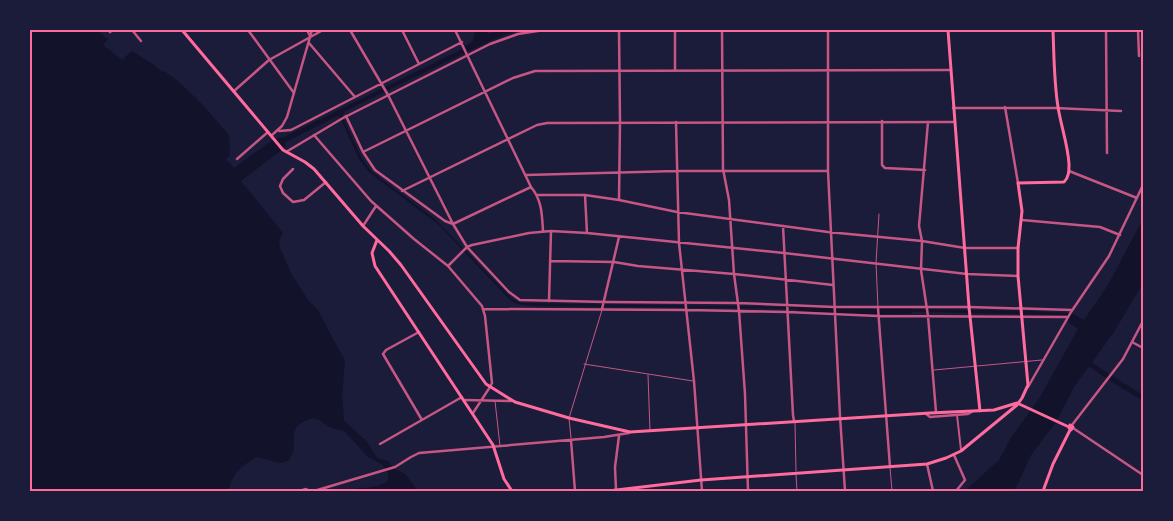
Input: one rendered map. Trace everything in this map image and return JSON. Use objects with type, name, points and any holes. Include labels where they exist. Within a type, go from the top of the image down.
[{"type":"main road","points":[[182,30],[285,151],[307,163],[326,182],[363,226],[401,265],[484,381],[511,401],[569,418],[630,432],[936,412],[999,410],[1019,403],[1071,427],[1053,464],[1043,491]]},
{"type":"main road","points":[[948,30],[969,311],[980,411]]},
{"type":"main road","points":[[608,491],[634,490],[701,480],[927,464],[961,451],[1019,403],[1028,388],[1018,276],[1018,248],[1022,211],[1018,183],[1064,182],[1068,177],[1069,171],[1058,108],[1053,30]]},
{"type":"main road","points":[[377,240],[372,253],[373,263],[494,447],[504,479],[512,491]]},
{"type":"street","points":[[132,30],[141,41]]},
{"type":"street","points":[[248,30],[294,93]]},
{"type":"street","points":[[307,30],[310,36]]},
{"type":"street","points":[[273,136],[279,131],[287,117],[312,30]]},
{"type":"street","points":[[234,91],[269,60],[323,30]]},
{"type":"street","points":[[350,30],[387,94],[465,250],[514,297],[520,300],[603,306],[787,308],[878,312],[1021,312],[1069,317]]},
{"type":"street","points":[[402,30],[419,64]]},
{"type":"street","points":[[456,30],[531,187],[538,195],[543,231]]},
{"type":"street","points":[[285,151],[343,117],[467,55],[509,37],[544,30]]},
{"type":"street","points":[[605,30],[625,30]]},
{"type":"street","points":[[619,30],[619,200]]},
{"type":"street","points":[[675,30],[675,70]]},
{"type":"street","points":[[722,30],[724,171],[729,200],[734,274],[739,307],[745,394],[748,491]]},
{"type":"street","points":[[828,30],[830,232],[845,491]]},
{"type":"street","points":[[1106,30],[1107,153]]},
{"type":"street","points":[[1130,30],[1143,31]]},
{"type":"street","points":[[1138,30],[1139,56]]},
{"type":"street","points":[[309,43],[355,97]]},
{"type":"street","points":[[279,131],[291,130],[355,97],[382,86],[419,64],[462,44]]},
{"type":"street","points":[[362,152],[513,78],[535,71],[950,70]]},
{"type":"street","points":[[1005,107],[1018,183]]},
{"type":"street","points":[[953,108],[1005,107],[1107,109],[1121,111]]},
{"type":"street","points":[[343,117],[362,152],[378,174],[445,221],[453,224],[531,187]]},
{"type":"street","points":[[882,121],[881,163],[886,168],[925,170]]},
{"type":"street","points":[[402,191],[542,124],[620,122],[954,122]]},
{"type":"street","points":[[676,122],[679,242],[694,381],[702,491]]},
{"type":"street","points":[[928,122],[920,226],[922,241],[921,270],[927,312],[936,412]]},
{"type":"street","points":[[236,159],[269,131]]},
{"type":"street","points":[[314,135],[376,206],[448,266],[483,308],[491,376],[490,387],[473,413]]},
{"type":"street","points":[[293,169],[280,186],[282,193],[293,202],[304,200],[326,182]]},
{"type":"street","points":[[526,175],[676,171],[828,171]]},
{"type":"street","points":[[1069,171],[1137,198]]},
{"type":"street","points":[[1028,388],[1072,311],[1106,261],[1143,185]]},
{"type":"street","points":[[538,195],[585,196],[619,200],[677,212],[830,232],[922,241],[965,248],[1018,248]]},
{"type":"street","points":[[585,196],[586,233]]},
{"type":"street","points":[[363,226],[376,206]]},
{"type":"street","points":[[1022,220],[1100,227],[1120,235]]},
{"type":"street","points":[[783,226],[792,415],[794,422]]},
{"type":"street","points":[[448,266],[465,250],[514,235],[551,231],[784,253],[921,270],[1018,276]]},
{"type":"street","points":[[549,301],[551,231]]},
{"type":"street","points":[[603,306],[620,237]]},
{"type":"street","points":[[550,261],[614,262],[833,285]]},
{"type":"street","points":[[483,308],[687,306],[878,312],[1072,311]]},
{"type":"street","points":[[878,312],[890,467]]},
{"type":"street","points":[[1143,321],[1108,379],[1071,427],[1143,475]]},
{"type":"street","points":[[419,332],[386,350],[384,354],[422,420]]},
{"type":"street","points":[[1132,342],[1143,348]]},
{"type":"street","points":[[380,444],[463,398],[511,401]]},
{"type":"street","points":[[925,413],[930,417],[968,414],[974,411]]},
{"type":"street","points":[[957,415],[961,451]]},
{"type":"street","points":[[314,491],[395,468],[419,453],[619,436],[630,432]]},
{"type":"street","points":[[616,490],[615,467],[619,436]]},
{"type":"street","points":[[571,440],[574,491]]},
{"type":"street","points":[[954,455],[965,480],[956,491]]},
{"type":"street","points":[[927,464],[934,491]]},
{"type":"street","points":[[299,491],[306,489],[310,491]]},
{"type":"lane","points":[[878,312],[876,263],[879,214]]},
{"type":"lane","points":[[571,440],[569,418],[603,306]]},
{"type":"lane","points":[[933,370],[1043,360]]},
{"type":"lane","points":[[584,364],[694,381]]},
{"type":"lane","points":[[648,375],[650,432]]},
{"type":"lane","points":[[495,400],[500,446]]},
{"type":"lane","points":[[794,422],[797,491]]},
{"type":"lane","points":[[890,467],[892,491]]},
{"type":"shaded area","points":[[30,30],[96,30],[108,39],[103,45],[122,60],[132,51],[162,72],[164,71],[178,81],[201,103],[229,135],[230,155],[226,159],[234,168],[274,139],[284,137],[458,51],[473,41],[475,30],[485,30],[488,34],[502,30],[522,30],[504,35],[479,46],[345,111],[342,116],[361,157],[372,172],[435,219],[511,298],[521,303],[1028,311],[1074,314],[1084,320],[1108,285],[1143,219],[1143,283],[1114,332],[1074,387],[1056,422],[1031,455],[1015,490],[1012,488],[1011,491],[965,491],[999,460],[1011,438],[1040,397],[1078,329],[1069,323],[1066,315],[749,308],[533,306],[517,304],[510,300],[439,225],[369,172],[359,159],[340,117],[337,116],[286,142],[284,148],[241,181],[283,233],[279,241],[280,248],[291,273],[308,300],[318,310],[345,360],[342,396],[344,420],[367,442],[377,458],[388,461],[393,468],[405,474],[418,491],[347,491],[374,487],[384,483],[388,480],[388,473],[382,464],[369,458],[344,431],[331,428],[313,418],[301,423],[296,428],[293,453],[290,459],[282,463],[258,457],[239,470],[232,480],[229,491],[30,491]]},
{"type":"waterway","points":[[799,309],[839,312],[911,311]]},
{"type":"waterway","points":[[1087,362],[1143,398]]}]
